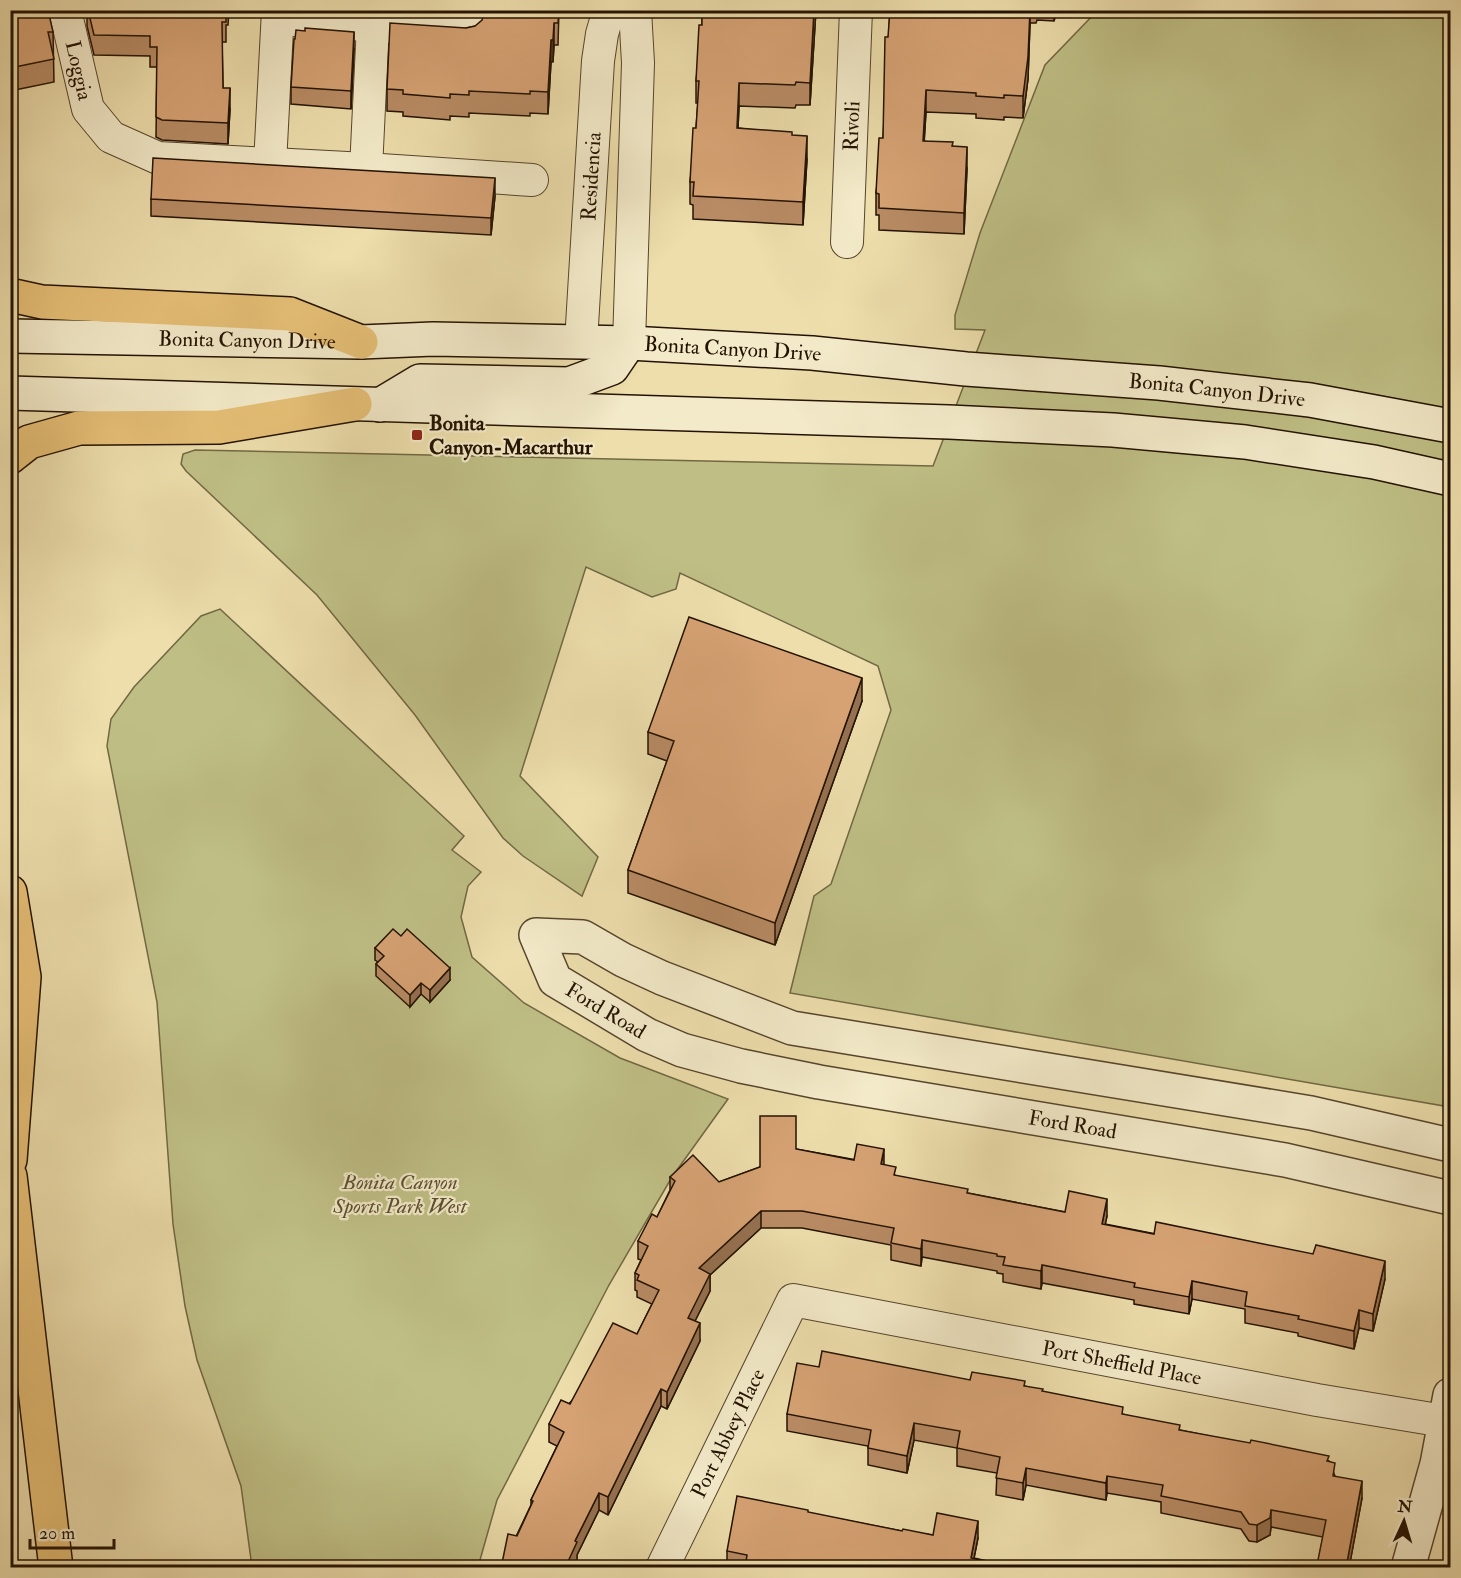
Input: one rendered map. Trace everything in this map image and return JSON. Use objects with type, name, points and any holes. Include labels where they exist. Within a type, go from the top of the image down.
[{"type":"main road","points":[[10,294],[42,302],[290,314],[361,342]]},
{"type":"main road","name":"Bonita Canyon Drive","points":[[10,336],[361,342],[434,339],[629,343],[812,353],[966,369],[1160,383],[1310,400],[1450,426]]},
{"type":"main road","points":[[10,457],[29,442],[79,428],[219,427],[368,405],[420,381],[569,384],[612,368],[629,343]]},
{"type":"main road","points":[[10,393],[949,422],[1113,430],[1245,442],[1374,462],[1450,479]]},
{"type":"main road","points":[[10,892],[24,977],[10,1160]]},
{"type":"main road","name":"Ford Road","points":[[1450,1145],[1311,1113],[792,1028],[662,978],[623,960],[583,937],[536,936],[555,980],[647,1035],[682,1050],[741,1066],[819,1082],[1285,1160],[1450,1198]]},
{"type":"main road","points":[[10,1176],[56,1568]]},
{"type":"main road","points":[[1408,1568],[1449,1412]]},
{"type":"street","name":"Loggia","points":[[65,10],[88,109],[111,136],[158,158],[532,180]]},
{"type":"street","points":[[270,164],[278,15],[467,32],[469,10]]},
{"type":"street","name":"Residencia","points":[[581,342],[598,61],[609,10]]},
{"type":"street","name":"Residencia","points":[[629,343],[638,63],[635,10]]},
{"type":"street","name":"Rivoli","points":[[847,242],[856,10]]},
{"type":"street","points":[[366,169],[373,25]]},
{"type":"street","name":"Port Sheffield Place","points":[[792,1300],[1317,1400],[1449,1412]]},
{"type":"street","name":"Port Abbey Place","points":[[662,1568],[792,1300]]},
{"type":"green space","points":[[1097,11],[1450,11],[1450,1107],[790,993],[814,896],[831,884],[891,710],[878,666],[680,573],[676,589],[652,597],[586,567],[520,776],[598,857],[582,896],[523,856],[503,838],[415,715],[317,595],[181,464],[183,454],[195,450],[933,466],[985,330],[955,329],[955,315],[980,233],[1045,65]]},
{"type":"green space","name":"Bonita Canyon Sports Park West","points":[[220,609],[464,836],[452,850],[481,872],[468,886],[461,917],[472,957],[524,1003],[620,1058],[728,1099],[672,1177],[609,1285],[497,1500],[478,1567],[252,1567],[241,1486],[197,1360],[185,1306],[173,1224],[157,1002],[107,746],[111,719],[134,687],[201,616]]},
{"type":"building","points":[[10,10],[48,10],[53,32],[48,32],[54,59],[10,68]]},
{"type":"building","points":[[88,10],[226,10],[226,22],[222,22],[223,88],[230,88],[228,123],[162,120],[156,117],[157,47],[150,47],[150,36],[94,35]]},
{"type":"building","points":[[485,10],[559,10],[558,23],[554,23],[553,40],[551,40],[548,92],[530,91],[530,94],[469,91],[469,95],[450,94],[450,98],[403,94],[403,90],[387,89],[390,23],[466,28],[475,26],[482,20]]},
{"type":"building","points":[[702,10],[814,10],[810,83],[796,82],[795,85],[739,83],[737,128],[792,132],[792,135],[807,136],[803,202],[693,196],[694,182],[690,182],[693,128],[696,128],[699,81],[696,81]]},
{"type":"building","points":[[890,10],[1030,10],[1028,57],[1023,96],[1004,95],[1004,98],[976,96],[976,93],[926,90],[923,141],[953,142],[952,146],[967,147],[964,213],[879,208],[879,194],[876,193],[879,138],[883,138],[885,37],[888,37]]},
{"type":"building","points":[[305,28],[354,32],[351,91],[291,87],[296,30],[305,31]]},
{"type":"building","points":[[153,158],[495,178],[491,218],[151,199]]},
{"type":"building","points":[[689,617],[862,678],[775,923],[628,870],[674,741],[648,732]]},
{"type":"building","points":[[393,929],[401,936],[407,929],[450,968],[430,990],[421,983],[410,995],[376,964],[384,956],[375,948]]},
{"type":"building","points":[[760,1116],[796,1116],[796,1149],[854,1160],[857,1144],[884,1149],[881,1164],[896,1167],[894,1175],[968,1189],[967,1193],[1065,1212],[1069,1191],[1107,1199],[1102,1224],[1154,1234],[1156,1222],[1313,1254],[1316,1245],[1385,1261],[1373,1314],[1359,1310],[1354,1331],[1298,1319],[1299,1316],[1245,1306],[1247,1292],[1192,1281],[1189,1297],[1134,1287],[1135,1283],[1042,1265],[1041,1271],[1003,1265],[1005,1257],[997,1256],[997,1254],[922,1240],[921,1249],[891,1243],[894,1228],[802,1211],[761,1211],[699,1268],[710,1274],[688,1318],[700,1323],[667,1392],[661,1389],[608,1497],[599,1493],[575,1541],[577,1542],[565,1568],[501,1568],[508,1534],[517,1536],[533,1501],[531,1500],[564,1432],[549,1424],[561,1400],[570,1404],[613,1323],[637,1334],[659,1290],[637,1280],[639,1275],[635,1273],[648,1246],[638,1241],[652,1214],[657,1217],[675,1181],[670,1177],[693,1155],[719,1182],[760,1167]]},
{"type":"building","points":[[822,1351],[970,1380],[972,1372],[1025,1381],[1024,1386],[1043,1389],[1042,1391],[1123,1407],[1122,1414],[1180,1425],[1179,1430],[1250,1443],[1251,1440],[1329,1456],[1327,1461],[1335,1463],[1333,1476],[1362,1481],[1346,1568],[1328,1568],[1317,1565],[1326,1520],[1271,1510],[1270,1518],[1257,1525],[1249,1524],[1241,1512],[1161,1496],[1163,1485],[1107,1476],[1106,1483],[1026,1468],[1023,1483],[996,1478],[1000,1457],[957,1448],[960,1431],[914,1423],[907,1456],[868,1448],[871,1430],[787,1414],[797,1363],[819,1367]]},
{"type":"building","points":[[737,1496],[902,1531],[903,1529],[933,1535],[937,1513],[978,1521],[971,1558],[1018,1568],[745,1568],[747,1555],[727,1551]]},
{"type":"place","name":"Bonita Canyon-Macarthur","points":[[417,435]]}]
